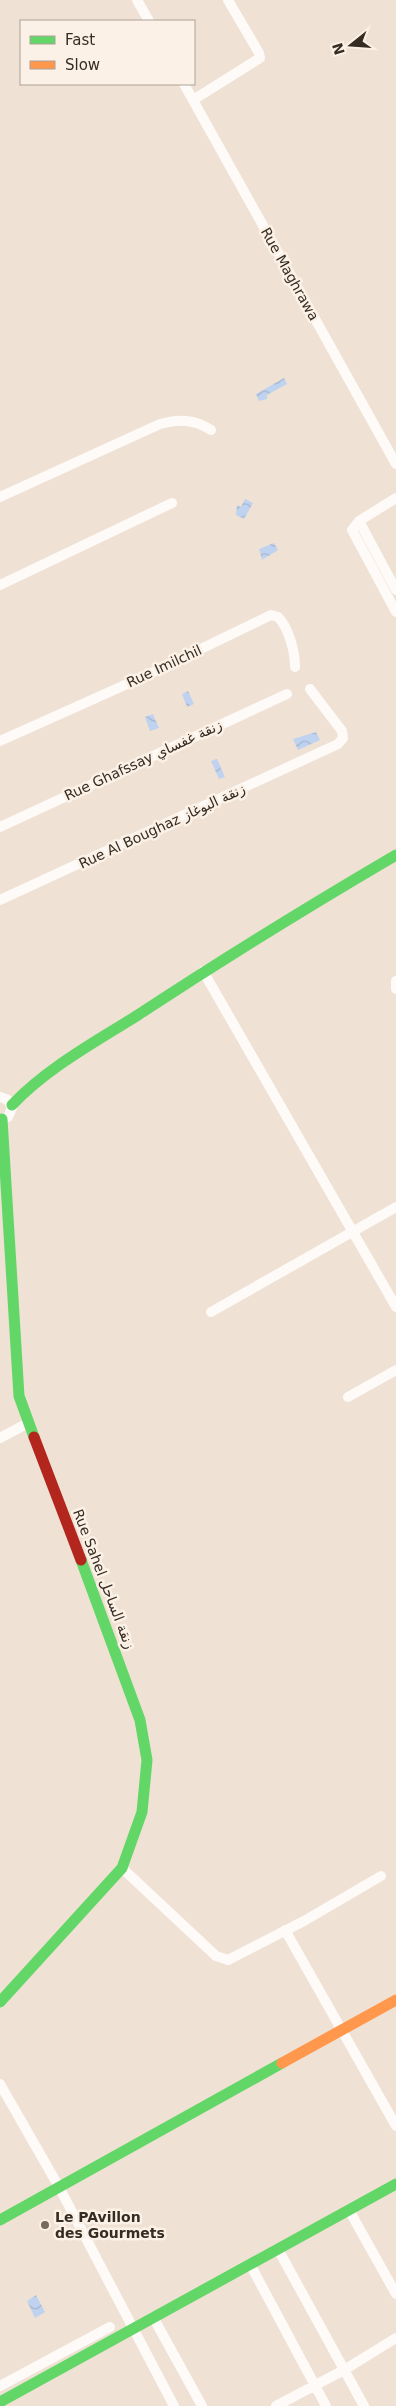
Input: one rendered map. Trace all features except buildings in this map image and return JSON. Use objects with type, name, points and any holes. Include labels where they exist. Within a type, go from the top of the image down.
[{"type":"street","points":[[137,0],[148,20]]},
{"type":"street","points":[[193,100],[260,58],[259,53],[228,0]]},
{"type":"street","name":"Rue Maghrawa","points":[[185,85],[396,464]]},
{"type":"street","points":[[0,497],[160,424],[176,420],[196,421],[211,430]]},
{"type":"street","points":[[396,498],[352,527],[352,532],[396,612]]},
{"type":"street","points":[[0,585],[172,503]]},
{"type":"street","points":[[359,522],[396,590]]},
{"type":"street","name":"Rue Imilchil","points":[[0,741],[271,615],[278,616],[284,625],[294,654],[295,668]]},
{"type":"street","name":"Rue Al Boughaz زنقة البوغاز","points":[[0,900],[338,744],[343,734],[310,688]]},
{"type":"street","name":"Rue Ghafssay زنقة غفساي","points":[[0,827],[287,694]]},
{"type":"street","points":[[1,1119],[10,1114],[12,1105],[31,1086],[282,920],[396,854]]},
{"type":"street","points":[[204,971],[396,1307]]},
{"type":"street","points":[[396,981],[396,989]]},
{"type":"street","points":[[0,1097],[8,1100],[12,1105]]},
{"type":"street","name":"Rue Sahel زنقة الساحل","points":[[0,2002],[101,1894],[122,1868],[139,1828],[146,1775],[145,1741],[127,1682],[28,1423],[17,1384],[1,1119]]},
{"type":"street","points":[[211,1312],[396,1207]]},
{"type":"street","points":[[348,1397],[396,1370]]},
{"type":"street","points":[[0,1438],[28,1423]]},
{"type":"street","points":[[122,1868],[222,1959],[234,1958],[381,1876]]},
{"type":"street","points":[[285,1930],[396,2126]]},
{"type":"street","points":[[0,2220],[396,2000]]},
{"type":"street","points":[[0,2084],[59,2187],[174,2406]]},
{"type":"street","points":[[0,2402],[153,2317],[279,2251],[396,2184]]},
{"type":"street","points":[[349,2210],[396,2294]]},
{"type":"street","points":[[279,2251],[364,2406]]},
{"type":"street","points":[[250,2266],[326,2406]]},
{"type":"street","points":[[153,2317],[202,2406]]},
{"type":"street","points":[[0,2386],[110,2328]]},
{"type":"street","points":[[276,2406],[344,2370],[396,2338]]},
{"type":"water","points":[[284,378],[287,384],[267,395],[267,399],[259,401],[256,394]]},
{"type":"water","points":[[245,499],[253,503],[244,519],[236,515],[237,505],[241,507]]},
{"type":"water","points":[[274,543],[278,550],[262,560],[259,549]]},
{"type":"water","points":[[188,691],[194,704],[187,707],[182,694]]},
{"type":"water","points":[[153,714],[159,728],[150,731],[145,717]]},
{"type":"water","points":[[316,732],[320,740],[298,750],[293,739]]},
{"type":"water","points":[[217,759],[225,777],[219,779],[211,761]]},
{"type":"water","points":[[36,2295],[45,2312],[35,2318],[27,2301]]},
{"type":"traffic: fast","points":[[12,1105],[40,1079],[72,1056],[266,933],[396,855]]},
{"type":"traffic: fast","points":[[2,1119],[19,1396],[34,1437]]},
{"type":"traffic: fast","points":[[0,2002],[122,1868],[142,1812],[147,1760],[140,1720],[81,1560]]},
{"type":"traffic: fast","points":[[0,2220],[282,2063]]},
{"type":"traffic: fast","points":[[0,2402],[396,2184]]},
{"type":"traffic: slow","points":[[282,2063],[396,2000]]},
{"type":"traffic: jam","points":[[34,1437],[81,1560]]},
{"type":"place","name":"Le PAvillon des Gourmets","points":[[45,2225]]}]
